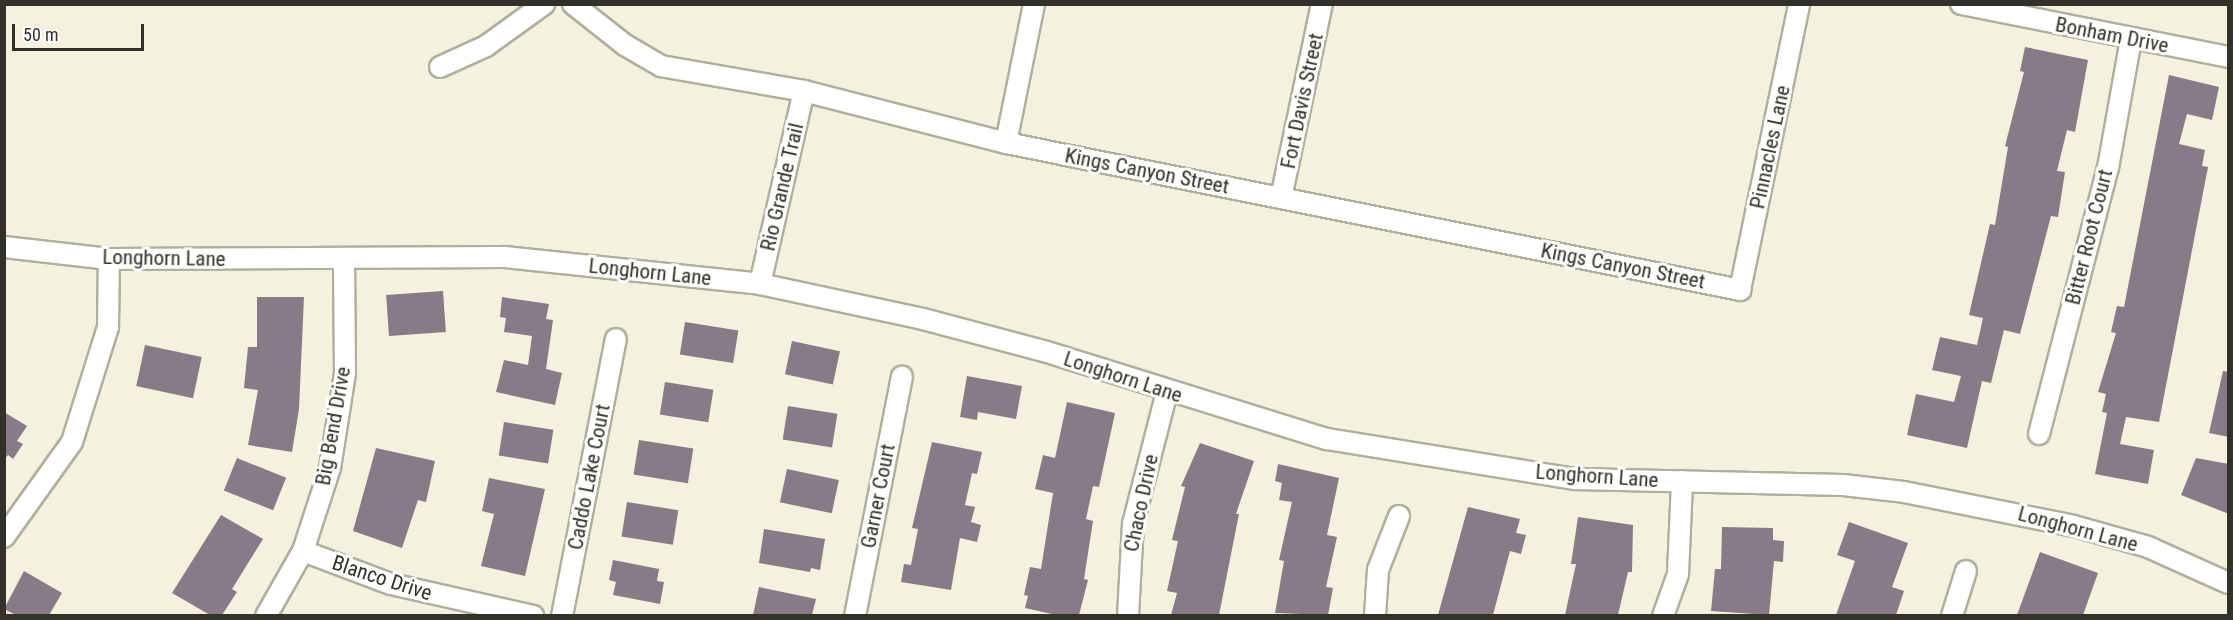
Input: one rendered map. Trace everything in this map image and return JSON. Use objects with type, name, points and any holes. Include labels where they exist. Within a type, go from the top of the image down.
[{"type":"street","points":[[440,67],[486,46],[544,4]]},
{"type":"street","name":"Kings Canyon Street","points":[[573,4],[617,40],[661,66],[804,91],[1006,143],[1740,290]]},
{"type":"street","points":[[1006,143],[1034,4]]},
{"type":"street","name":"Fort Davis Street","points":[[1281,198],[1322,4]]},
{"type":"street","name":"Pinnacles Lane","points":[[1740,290],[1799,4]]},
{"type":"street","name":"Bonham Drive","points":[[1961,4],[2229,57]]},
{"type":"street","name":"Bitter Root Court","points":[[2039,434],[2108,168],[2131,39]]},
{"type":"street","name":"Rio Grande Trail","points":[[760,284],[804,91]]},
{"type":"street","name":"Longhorn Lane","points":[[4,247],[109,259],[505,257],[760,284],[923,319],[1047,352],[1167,392],[1327,439],[1575,479],[1843,485],[1990,507],[2148,547],[2229,583]]},
{"type":"street","points":[[4,537],[37,496],[72,442],[108,327],[109,259]]},
{"type":"street","name":"Big Bend Drive","points":[[266,615],[303,551],[330,468],[345,373],[344,259]]},
{"type":"street","name":"Caddo Lake Court","points":[[562,615],[616,339]]},
{"type":"street","name":"Garner Court","points":[[855,615],[902,377]]},
{"type":"street","name":"Chaco Drive","points":[[1128,615],[1133,524],[1167,392]]},
{"type":"street","points":[[1663,615],[1678,574],[1682,481]]},
{"type":"street","points":[[1375,615],[1378,570],[1399,516]]},
{"type":"street","name":"Blanco Drive","points":[[303,551],[391,584],[533,615]]},
{"type":"street","points":[[1952,615],[1966,571]]},
{"type":"building","points":[[2025,47],[2088,60],[2075,132],[2067,130],[2057,171],[2065,172],[2058,217],[2051,216],[2020,334],[2004,330],[1991,383],[1982,381],[1967,448],[1907,435],[1916,394],[1954,402],[1961,376],[1932,370],[1940,337],[1977,345],[1983,318],[1969,315],[1990,224],[1995,225],[2008,147],[2005,146],[2024,72],[2020,71]]},
{"type":"building","points":[[2169,75],[2219,87],[2212,120],[2187,114],[2179,144],[2205,150],[2202,166],[2208,167],[2159,422],[2126,417],[2120,444],[2154,450],[2148,484],[2095,474],[2107,413],[2102,412],[2106,394],[2098,392],[2116,333],[2111,332],[2117,306],[2124,307]]},
{"type":"building","points":[[443,291],[446,332],[389,336],[386,295]]},
{"type":"building","points":[[257,297],[304,297],[299,409],[292,452],[248,445],[258,390],[244,388],[248,347],[257,347]]},
{"type":"building","points":[[502,297],[549,304],[546,319],[553,320],[546,369],[562,373],[555,405],[496,392],[504,360],[528,365],[532,336],[504,332],[506,318],[500,317]]},
{"type":"building","points":[[685,322],[738,330],[733,363],[680,355]]},
{"type":"building","points":[[792,341],[840,351],[833,384],[785,374]]},
{"type":"building","points":[[145,345],[202,357],[193,398],[136,386]]},
{"type":"building","points":[[2223,371],[2229,372],[2229,437],[2209,433]]},
{"type":"building","points":[[967,376],[1022,386],[1016,419],[978,412],[977,420],[960,417]]},
{"type":"building","points":[[665,382],[713,390],[708,422],[660,415]]},
{"type":"building","points":[[1067,402],[1115,413],[1099,487],[1093,486],[1086,519],[1093,521],[1084,579],[1088,580],[1079,615],[1056,615],[1025,608],[1028,596],[1024,595],[1030,567],[1041,569],[1053,493],[1035,489],[1043,455],[1055,458]]},
{"type":"building","points":[[788,406],[837,414],[832,447],[783,440]]},
{"type":"building","points":[[4,412],[27,426],[17,441],[23,444],[13,459],[8,455],[4,460]]},
{"type":"building","points":[[504,422],[553,430],[548,463],[499,456]]},
{"type":"building","points":[[639,440],[693,449],[688,483],[634,475]]},
{"type":"building","points":[[932,442],[982,452],[977,474],[972,473],[965,505],[975,507],[971,522],[981,525],[977,542],[960,538],[951,590],[901,582],[904,564],[911,565],[918,529],[912,528]]},
{"type":"building","points":[[1200,443],[1254,461],[1236,514],[1239,514],[1219,615],[1171,615],[1177,593],[1167,591],[1178,541],[1172,540],[1185,487],[1181,486]]},
{"type":"building","points":[[376,448],[435,461],[426,502],[418,500],[402,548],[353,531]]},
{"type":"building","points":[[237,458],[286,478],[273,510],[224,490]]},
{"type":"building","points":[[2196,458],[2229,464],[2229,514],[2181,495]]},
{"type":"building","points":[[1278,464],[1339,478],[1327,535],[1337,537],[1326,587],[1333,588],[1328,615],[1275,613],[1284,561],[1279,560],[1292,502],[1279,500],[1282,483],[1275,481]]},
{"type":"building","points":[[787,469],[839,480],[832,513],[780,502]]},
{"type":"building","points":[[489,478],[545,489],[525,576],[481,566],[494,514],[482,511]]},
{"type":"building","points":[[627,502],[678,510],[673,545],[622,537]]},
{"type":"building","points":[[1468,507],[1520,519],[1516,533],[1526,535],[1521,554],[1510,551],[1493,615],[1438,615]]},
{"type":"building","points":[[221,515],[263,539],[232,589],[237,592],[222,615],[210,615],[172,593]]},
{"type":"building","points":[[1578,517],[1633,525],[1632,572],[1628,572],[1618,615],[1565,615],[1576,564],[1571,564]]},
{"type":"building","points":[[1849,522],[1908,543],[1892,587],[1904,591],[1896,615],[1836,615],[1855,561],[1837,555]]},
{"type":"building","points":[[1722,527],[1773,528],[1773,540],[1784,541],[1783,562],[1774,561],[1769,615],[1711,611],[1715,569],[1721,569]]},
{"type":"building","points":[[764,529],[825,539],[820,570],[811,568],[810,572],[759,563]]},
{"type":"building","points":[[2040,552],[2098,573],[2083,615],[2017,615]]},
{"type":"building","points":[[613,560],[659,569],[657,581],[664,582],[660,604],[613,595],[616,582],[609,580]]},
{"type":"building","points":[[24,571],[62,593],[49,615],[16,615],[4,609]]},
{"type":"building","points":[[759,587],[816,599],[812,615],[753,615]]}]
